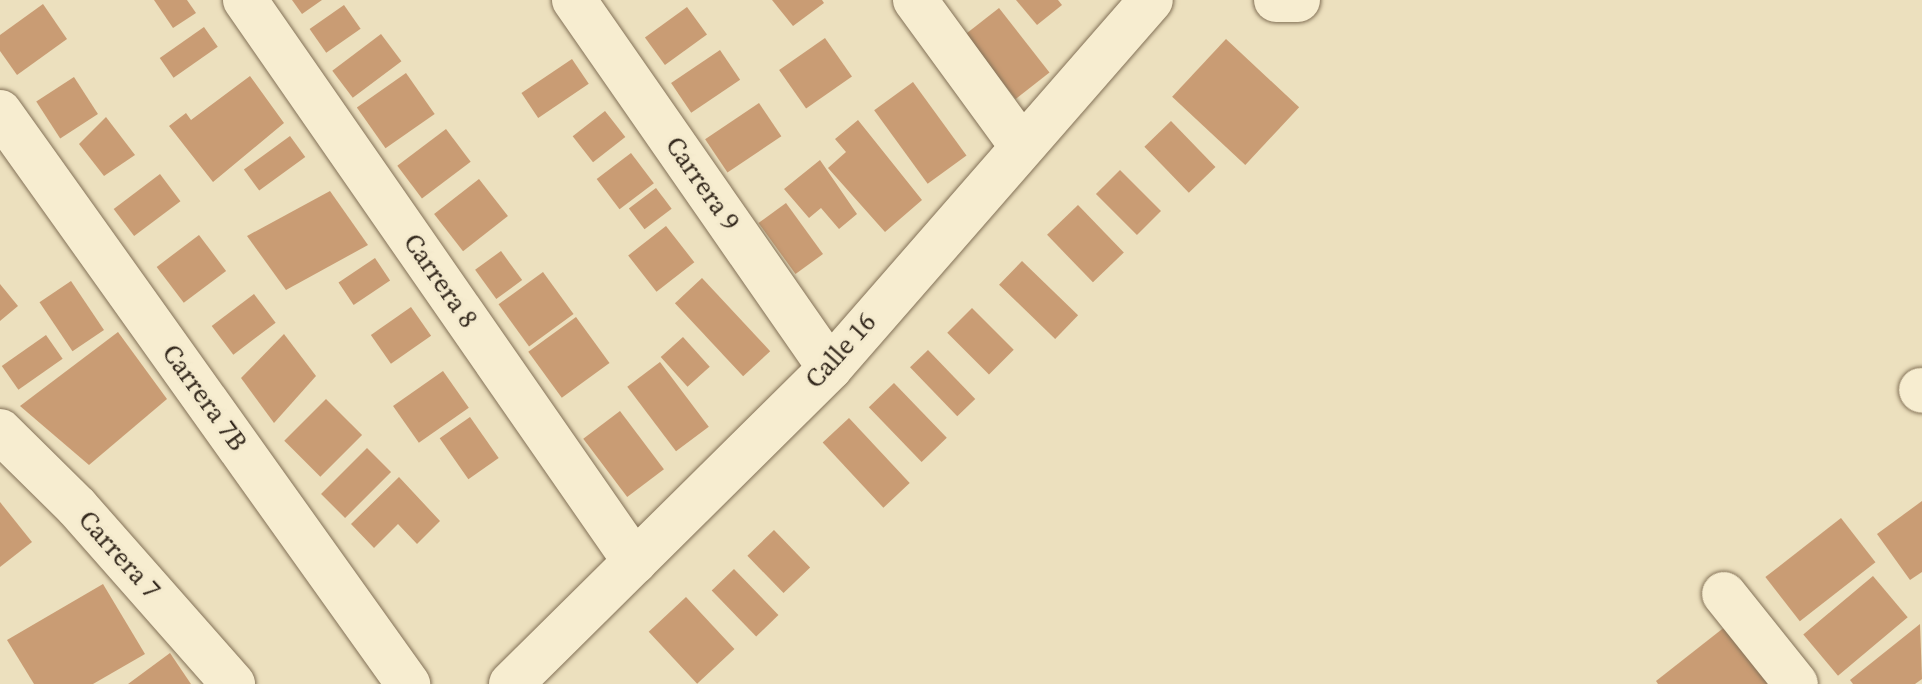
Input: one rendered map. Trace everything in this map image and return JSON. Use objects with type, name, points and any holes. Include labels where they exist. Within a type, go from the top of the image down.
[{"type":"street","name":"Carrera 8","points":[[245,0],[635,562]]},
{"type":"street","name":"Carrera 9","points":[[574,0],[830,368]]},
{"type":"street","points":[[915,0],[1020,144]]},
{"type":"street","name":"Calle 16","points":[[511,684],[830,368],[1020,144],[1151,0]]},
{"type":"street","name":"Carrera 7B","points":[[0,112],[408,684]]},
{"type":"street","name":"Carrera 7","points":[[0,431],[77,507],[233,684]]},
{"type":"street","points":[[1724,594],[1796,684]]},
{"type":"building","points":[[154,0],[187,0],[196,13],[173,28]]},
{"type":"building","points":[[292,0],[322,0],[302,14]]},
{"type":"building","points":[[772,0],[822,0],[824,3],[793,26]]},
{"type":"building","points":[[1016,0],[1058,0],[1062,5],[1037,25]]},
{"type":"building","points":[[43,4],[67,39],[17,75],[0,51],[0,35]]},
{"type":"building","points":[[344,5],[361,29],[326,53],[310,29]]},
{"type":"building","points":[[687,7],[707,35],[665,65],[645,38]]},
{"type":"building","points":[[999,8],[1049,73],[1016,99],[965,34]]},
{"type":"building","points":[[204,27],[218,47],[174,78],[160,58]]},
{"type":"building","points":[[381,34],[401,61],[353,98],[332,71]]},
{"type":"building","points":[[825,38],[852,77],[806,109],[779,70]]},
{"type":"building","points":[[1226,39],[1299,107],[1245,165],[1172,97]]},
{"type":"building","points":[[720,50],[740,80],[691,113],[671,83]]},
{"type":"building","points":[[572,59],[589,84],[538,118],[521,93]]},
{"type":"building","points":[[406,73],[435,114],[386,148],[357,107]]},
{"type":"building","points":[[250,76],[284,123],[213,182],[169,126],[186,113],[191,120]]},
{"type":"building","points":[[74,77],[98,114],[60,138],[36,102]]},
{"type":"building","points":[[913,82],[966,156],[928,184],[874,110]]},
{"type":"building","points":[[759,103],[781,136],[727,173],[705,139]]},
{"type":"building","points":[[605,111],[625,137],[593,162],[573,136]]},
{"type":"building","points":[[106,117],[135,155],[104,176],[79,144]]},
{"type":"building","points":[[858,120],[922,200],[885,232],[828,168],[846,152],[835,139]]},
{"type":"building","points":[[1171,121],[1215,167],[1189,193],[1144,147]]},
{"type":"building","points":[[446,129],[471,162],[422,198],[397,166]]},
{"type":"building","points":[[290,136],[305,157],[259,191],[244,170]]},
{"type":"building","points":[[631,153],[654,183],[620,209],[597,179]]},
{"type":"building","points":[[820,160],[857,214],[839,229],[821,208],[809,218],[784,189]]},
{"type":"building","points":[[1120,170],[1161,211],[1137,235],[1096,194]]},
{"type":"building","points":[[160,174],[180,201],[134,236],[114,209]]},
{"type":"building","points":[[479,179],[508,216],[463,251],[434,214]]},
{"type":"building","points":[[656,188],[672,209],[644,229],[629,208]]},
{"type":"building","points":[[330,191],[368,245],[286,290],[247,236]]},
{"type":"building","points":[[786,203],[823,254],[796,274],[758,223]]},
{"type":"building","points":[[1078,205],[1124,252],[1093,282],[1047,235]]},
{"type":"building","points":[[666,226],[694,262],[656,292],[628,256]]},
{"type":"building","points":[[199,235],[226,271],[184,303],[157,267]]},
{"type":"building","points":[[501,251],[522,280],[496,299],[475,270]]},
{"type":"building","points":[[375,258],[390,280],[354,305],[339,283]]},
{"type":"building","points":[[1022,261],[1078,315],[1055,339],[999,285]]},
{"type":"building","points":[[543,272],[574,314],[529,346],[499,304]]},
{"type":"building","points":[[702,278],[770,351],[743,376],[675,303]]},
{"type":"building","points":[[71,281],[104,330],[72,351],[39,302]]},
{"type":"building","points":[[0,284],[18,306],[0,321]]},
{"type":"building","points":[[254,294],[276,323],[233,355],[212,326]]},
{"type":"building","points":[[411,307],[431,336],[391,364],[371,335]]},
{"type":"building","points":[[972,308],[1014,350],[989,374],[947,333]]},
{"type":"building","points":[[576,317],[610,363],[562,398],[528,352]]},
{"type":"building","points":[[118,332],[167,399],[89,465],[20,406]]},
{"type":"building","points":[[284,334],[316,376],[274,423],[241,378]]},
{"type":"building","points":[[46,335],[63,359],[18,390],[2,366]]},
{"type":"building","points":[[683,337],[710,367],[687,387],[661,357]]},
{"type":"building","points":[[928,350],[975,399],[957,416],[910,367]]},
{"type":"building","points":[[660,362],[709,427],[676,451],[627,387]]},
{"type":"building","points":[[443,371],[469,408],[419,443],[393,406]]},
{"type":"building","points":[[894,383],[947,438],[922,462],[869,407]]},
{"type":"building","points":[[326,399],[362,435],[320,477],[284,441]]},
{"type":"building","points":[[620,411],[664,469],[627,497],[583,439]]},
{"type":"building","points":[[470,417],[499,458],[468,479],[440,438]]},
{"type":"building","points":[[849,418],[910,483],[883,508],[823,443]]},
{"type":"building","points":[[367,448],[391,472],[345,518],[321,494]]},
{"type":"building","points":[[399,477],[440,521],[417,544],[398,524],[374,548],[351,524]]},
{"type":"building","points":[[1922,501],[1922,572],[1910,580],[1877,534]]},
{"type":"building","points":[[0,502],[32,542],[0,567]]},
{"type":"building","points":[[1841,518],[1875,562],[1800,621],[1765,577]]},
{"type":"building","points":[[774,530],[810,567],[784,593],[747,556]]},
{"type":"building","points":[[734,569],[778,615],[756,637],[712,591]]},
{"type":"building","points":[[1873,576],[1908,617],[1838,676],[1803,634]]},
{"type":"building","points":[[103,584],[145,654],[93,684],[34,684],[7,640]]},
{"type":"building","points":[[686,597],[734,649],[697,684],[649,632]]},
{"type":"building","points":[[1920,624],[1922,679],[1915,684],[1853,684],[1850,680]]},
{"type":"building","points":[[1726,626],[1771,684],[1658,684],[1656,681]]},
{"type":"building","points":[[170,653],[191,684],[128,684]]}]
